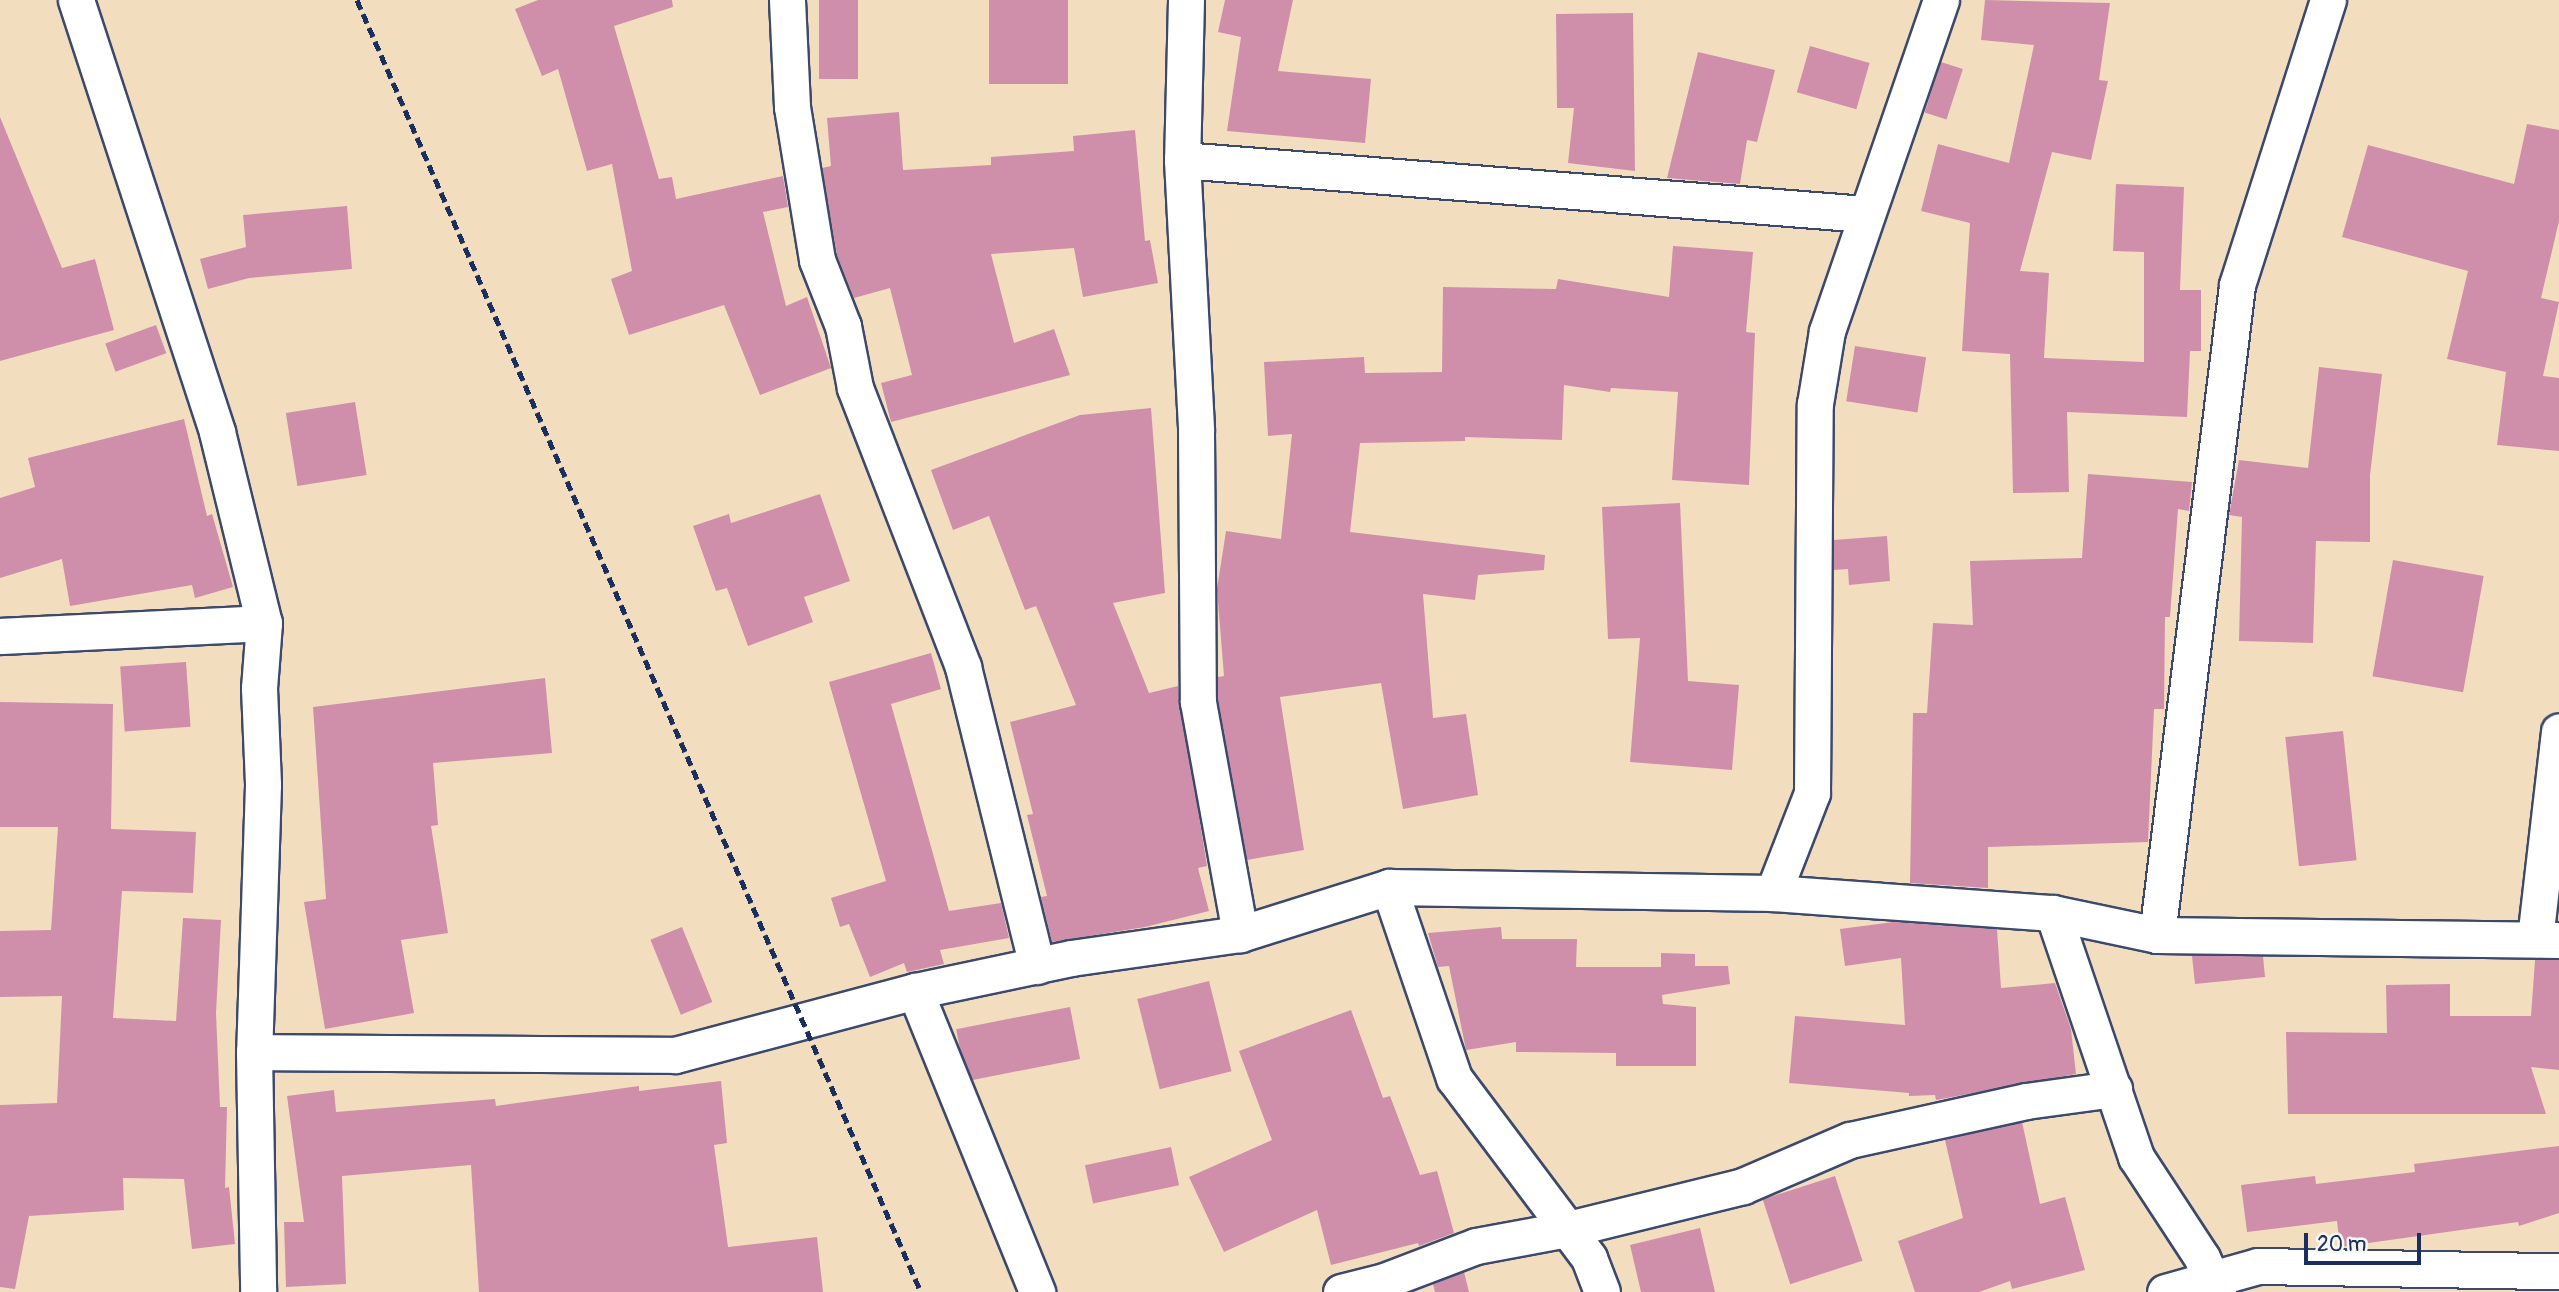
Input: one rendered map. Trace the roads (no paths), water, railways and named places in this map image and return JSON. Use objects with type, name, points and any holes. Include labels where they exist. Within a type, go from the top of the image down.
[{"type":"street","points":[[76,0],[217,432],[264,623],[259,688],[264,785],[254,1052],[258,1292]]},
{"type":"street","points":[[788,0],[792,107],[817,260],[843,326],[855,388],[963,667],[1037,966]]},
{"type":"street","points":[[1186,0],[1182,160],[1196,431],[1198,702],[1240,934]]},
{"type":"street","points":[[1773,893],[1812,793],[1815,404],[1827,331],[1865,214],[1941,0]]},
{"type":"street","points":[[2157,935],[2237,285],[2328,0]]},
{"type":"street","points":[[1182,160],[1865,214]]},
{"type":"street","points":[[0,636],[264,623]]},
{"type":"street","points":[[254,1052],[676,1055],[915,991],[1037,966],[1240,934],[1389,887],[1773,893],[2053,913],[2157,935],[2547,940],[2559,731]]},
{"type":"street","points":[[1389,887],[1454,1078],[1589,1258],[1602,1292]]},
{"type":"street","points":[[2053,913],[2136,1157],[2215,1286]]},
{"type":"street","points":[[915,991],[1037,1292]]},
{"type":"street","points":[[1341,1292],[1384,1281],[1476,1246],[1568,1229],[1743,1186],[1850,1140],[2025,1101],[2114,1089]]},
{"type":"street","points":[[2165,1292],[2215,1286],[2258,1266],[2559,1271]]},
{"type":"railway","points":[[357,0],[921,1292]]}]
